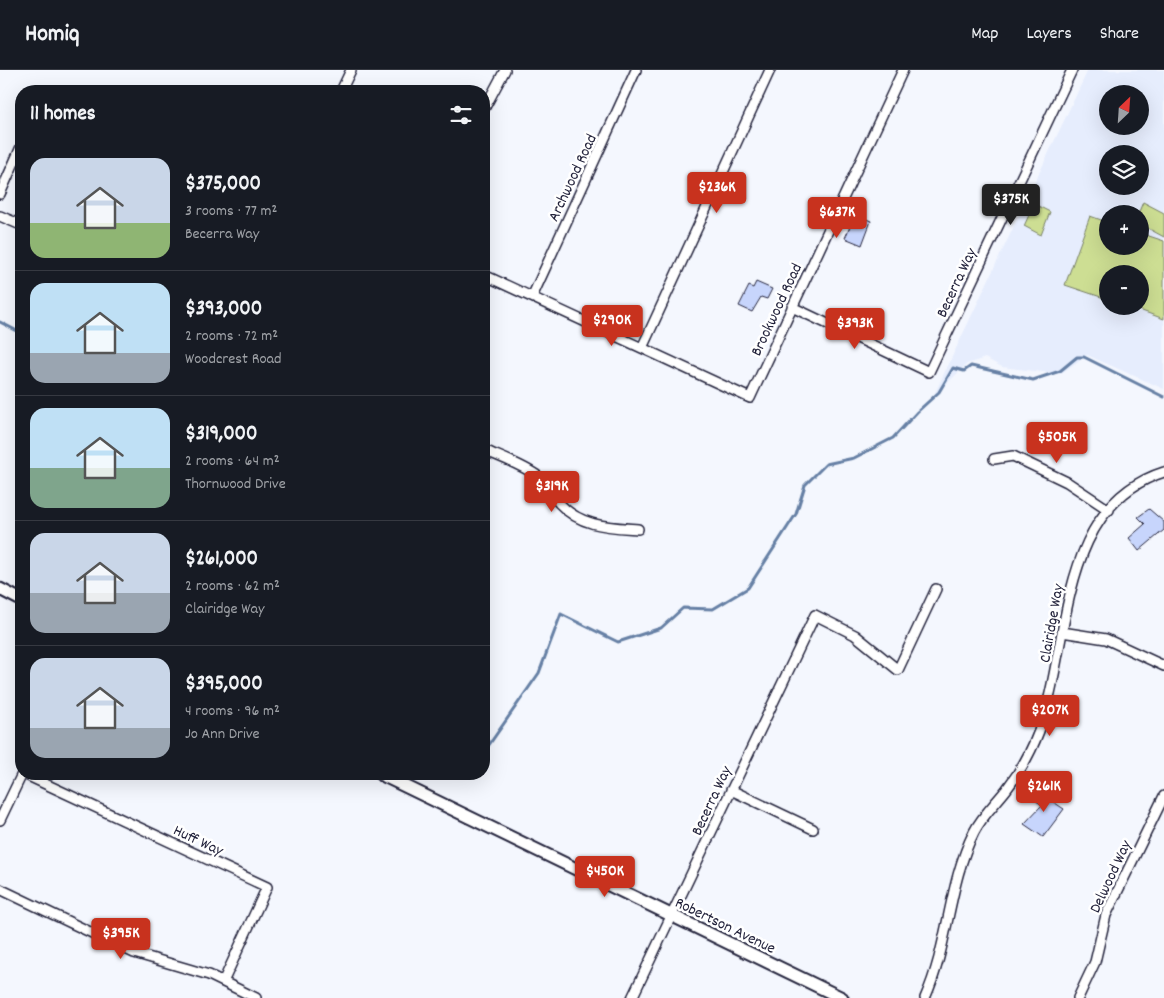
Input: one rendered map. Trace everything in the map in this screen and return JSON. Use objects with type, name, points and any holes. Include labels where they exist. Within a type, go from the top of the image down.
[{"type":"street","points":[[344,85],[350,70]]},
{"type":"street","points":[[490,98],[505,70]]},
{"type":"street","name":"Archwood Road","points":[[532,297],[636,70]]},
{"type":"street","points":[[490,278],[642,348],[770,70]]},
{"type":"street","name":"Brookwood Road","points":[[642,348],[750,398],[903,70]]},
{"type":"street","name":"Becerra Way","points":[[792,307],[929,372],[1072,70]]},
{"type":"street","points":[[0,194],[15,160]]},
{"type":"street","points":[[0,216],[15,222]]},
{"type":"street","points":[[490,453],[526,468],[540,478],[560,504],[572,515],[587,523],[638,528]]},
{"type":"street","points":[[994,459],[1013,456],[1068,482],[1109,510]]},
{"type":"street","name":"Clairidge Way","points":[[925,998],[936,972],[957,879],[975,831],[1020,770],[1039,733],[1056,675],[1062,632],[1075,573],[1090,536],[1109,510],[1133,488],[1164,472]]},
{"type":"street","name":"Becerra Way","points":[[632,998],[815,614],[855,635],[898,670],[936,589]]},
{"type":"street","points":[[0,590],[15,597]]},
{"type":"street","points":[[1062,632],[1106,639],[1164,666]]},
{"type":"street","points":[[0,820],[20,780]]},
{"type":"street","name":"Huff Way","points":[[36,780],[267,888],[223,982]]},
{"type":"street","name":"Robertson Avenue","points":[[392,780],[842,998]]},
{"type":"street","points":[[731,790],[813,830]]},
{"type":"street","name":"Delwood Way","points":[[1078,998],[1096,962],[1106,915],[1164,796]]},
{"type":"street","points":[[0,889],[134,953],[192,970],[256,998]]},
{"type":"shaded area","points":[[1088,70],[1164,70],[1164,389],[1087,355],[1060,374],[1002,367],[985,358],[967,364],[933,397]]},
{"type":"green space","points":[[1034,204],[1050,212],[1041,235],[1024,226]]},
{"type":"green space","points":[[1149,205],[1164,213],[1164,237],[1149,229]]},
{"type":"green space","points":[[1090,216],[1099,219],[1099,255],[1149,255],[1149,236],[1164,241],[1164,319],[1149,314],[1149,265],[1099,265],[1099,296],[1065,285]]},
{"type":"building","points":[[859,216],[871,221],[862,245],[845,238],[852,222],[856,224]]},
{"type":"building","points":[[756,282],[772,289],[767,299],[761,297],[752,312],[739,306],[749,286],[753,288]]},
{"type":"building","points":[[1149,509],[1164,522],[1164,530],[1139,551],[1129,538],[1145,524],[1138,517]]},
{"type":"building","points":[[1040,788],[1054,798],[1052,801],[1064,809],[1043,837],[1024,824],[1042,805],[1032,798]]},
{"type":"waterway","points":[[0,322],[15,330]]},
{"type":"waterway","points":[[490,743],[539,673],[561,614],[618,642],[661,628],[683,608],[713,609],[748,588],[796,514],[805,485],[826,464],[854,458],[893,438],[939,392],[953,368],[964,371],[971,366],[1033,380],[1060,371],[1077,357],[1084,357],[1164,397]]}]
